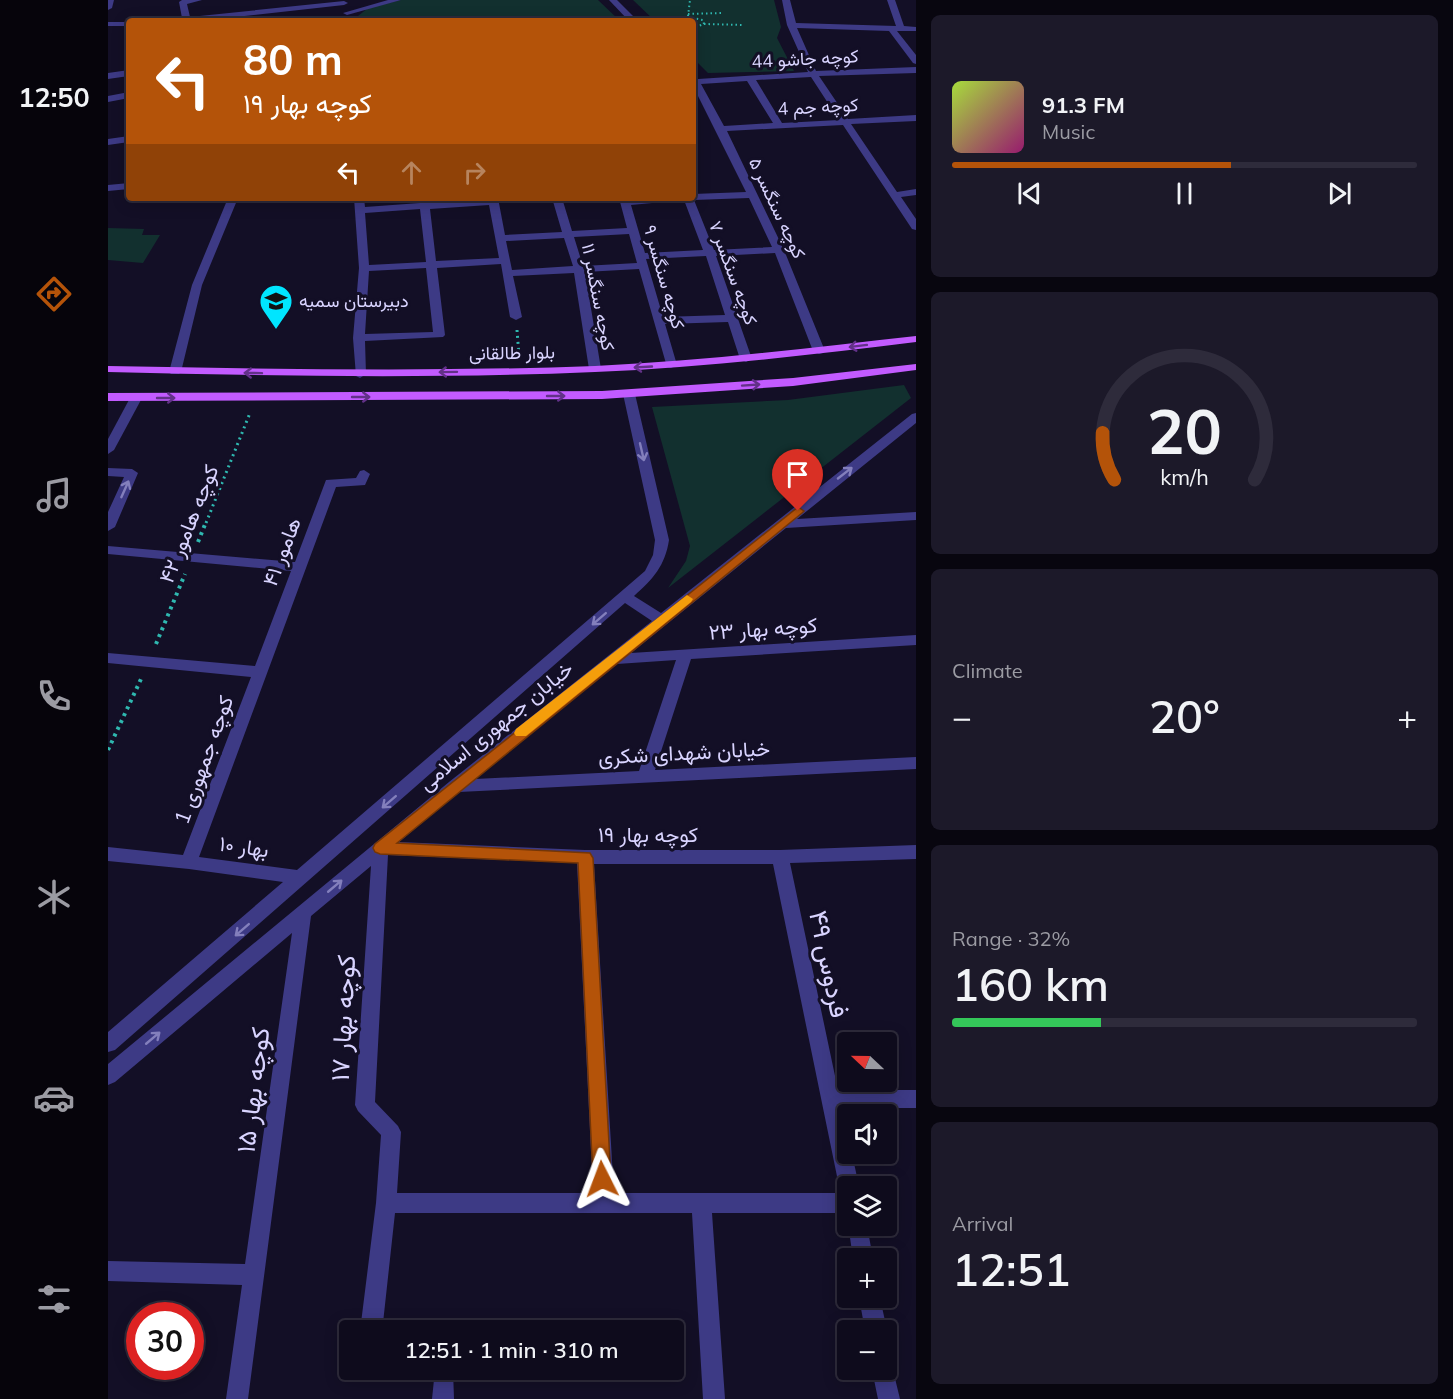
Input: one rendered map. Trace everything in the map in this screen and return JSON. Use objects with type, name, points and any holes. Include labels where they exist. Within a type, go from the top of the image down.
[{"type":"main road","name":"بلوار طالقانی","points":[[108,397],[256,398],[599,382],[671,366],[916,339]]},
{"type":"main road","name":"بلوار طالقانی","points":[[108,369],[360,374],[521,371],[599,382],[629,394],[793,382],[916,367]]},
{"type":"street","points":[[108,8],[110,0]]},
{"type":"street","points":[[186,18],[183,1],[198,0]]},
{"type":"street","points":[[275,0],[277,10]]},
{"type":"street","points":[[204,18],[344,1],[348,17],[397,0]]},
{"type":"street","points":[[613,0],[631,18]]},
{"type":"street","points":[[786,0],[791,26],[813,74],[897,195],[916,227]]},
{"type":"street","points":[[891,0],[896,28],[916,61]]},
{"type":"street","points":[[108,24],[126,24]]},
{"type":"street","points":[[791,26],[916,29]]},
{"type":"street","name":"کوچه جاشو 44","points":[[696,81],[916,70]]},
{"type":"street","points":[[108,76],[126,73]]},
{"type":"street","points":[[750,78],[779,126]]},
{"type":"street","name":"کوچه سنگسر ۵","points":[[696,85],[754,195],[779,250],[819,351]]},
{"type":"street","points":[[108,99],[126,96]]},
{"type":"street","name":"کوچه جم 4","points":[[721,129],[916,118]]},
{"type":"street","points":[[109,139],[126,139]]},
{"type":"street","points":[[108,188],[126,186]]},
{"type":"street","points":[[897,195],[916,192]]},
{"type":"street","points":[[696,197],[754,195]]},
{"type":"street","points":[[175,372],[197,285],[232,201]]},
{"type":"street","points":[[359,201],[364,268],[359,339],[360,374]]},
{"type":"street","points":[[360,210],[425,202],[460,201]]},
{"type":"street","points":[[494,201],[516,316]]},
{"type":"street","name":"کوچه سنگسر ۱۱","points":[[558,201],[579,269],[599,382]]},
{"type":"street","name":"کوچه سنگسر ۹","points":[[624,201],[671,366]]},
{"type":"street","name":"کوچه سنگسر ۷","points":[[689,201],[711,254],[746,359]]},
{"type":"street","points":[[359,339],[439,335],[425,202]]},
{"type":"street","points":[[501,238],[634,231]]},
{"type":"street","points":[[508,273],[579,269],[711,254],[779,250]]},
{"type":"street","points":[[364,268],[505,261]]},
{"type":"street","points":[[659,321],[732,318]]},
{"type":"street","name":"خیابان جمهوری اسلامی","points":[[108,1044],[625,597],[653,568],[660,555],[662,540],[629,394]]},
{"type":"street","points":[[108,450],[136,398]]},
{"type":"street","name":"خیابان جمهوری اسلامی","points":[[108,1076],[455,786],[916,417]]},
{"type":"street","points":[[108,472],[132,474],[108,527]]},
{"type":"street","name":"هامور ۴۱","points":[[259,672],[331,483],[360,483],[364,474]]},
{"type":"street","points":[[781,524],[916,516]]},
{"type":"street","points":[[108,550],[298,567]]},
{"type":"street","points":[[625,597],[661,620]]},
{"type":"street","name":"کوچه بهار ۲۳","points":[[612,659],[916,640]]},
{"type":"street","points":[[645,776],[685,655]]},
{"type":"street","points":[[108,658],[259,672]]},
{"type":"street","name":"کوچه جمهوری 1","points":[[189,861],[259,672]]},
{"type":"street","name":"خیابان شهدای شکری","points":[[455,786],[916,763]]},
{"type":"street","name":"کوچه بهار ۱۹","points":[[380,848],[585,858],[780,857],[916,852]]},
{"type":"street","name":"کوچه بهار ۱۷","points":[[372,1320],[386,1203],[391,1132],[365,1105],[380,848]]},
{"type":"street","name":"بهار ۱۰","points":[[108,854],[189,861],[302,878]]},
{"type":"street","name":"فردوس ۴۹","points":[[780,857],[847,1176]]},
{"type":"street","points":[[585,858],[603,1202]]},
{"type":"street","name":"کوچه بهار ۱۵","points":[[237,1399],[303,913]]},
{"type":"street","points":[[831,1099],[916,1099]]},
{"type":"street","points":[[386,1203],[837,1203]]},
{"type":"street","points":[[701,1203],[714,1399]]},
{"type":"street","points":[[108,1271],[255,1275]]},
{"type":"street","points":[[443,1399],[444,1380]]},
{"type":"street","points":[[885,1380],[889,1399]]},
{"type":"path","points":[[688,15],[690,0]]},
{"type":"path","points":[[682,18],[688,15],[723,13]]},
{"type":"path","points":[[688,15],[703,20],[704,24]]},
{"type":"path","points":[[696,27],[704,24],[744,25]]},
{"type":"path","points":[[516,316],[521,371]]},
{"type":"path","name":"کوچه هامور ۴۲","points":[[108,750],[192,558],[256,398]]},
{"type":"green space","points":[[401,0],[598,0],[617,18],[358,18],[368,8]]},
{"type":"green space","points":[[633,0],[774,0],[781,27],[777,38],[794,71],[708,73],[696,61],[696,18],[652,18]]},
{"type":"green space","points":[[108,228],[144,229],[142,235],[160,235],[143,263],[108,260]]},
{"type":"green space","points":[[904,385],[911,398],[668,588],[686,561],[690,546],[652,407],[788,400]]},
{"type":"slow traffic","points":[[521,733],[687,599]]},
{"type":"place","name":"دبیرستان سمیه","points":[[276,330]]},
{"type":"route","points":[[602,1179],[585,858],[380,848],[798,511]]}]
